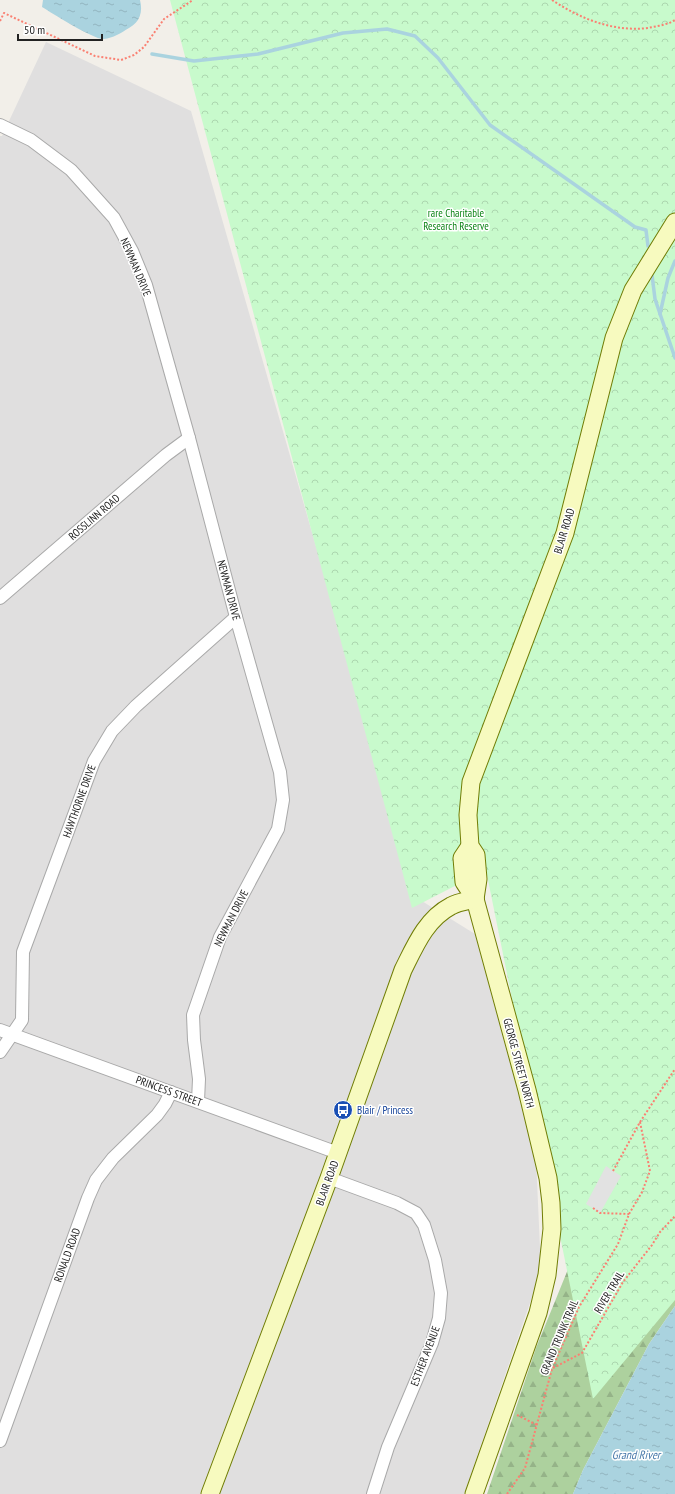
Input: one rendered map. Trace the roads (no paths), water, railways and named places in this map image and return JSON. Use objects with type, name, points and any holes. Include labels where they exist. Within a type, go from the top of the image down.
[{"type":"main road","name":"BLAIR ROAD","points":[[210,1494],[329,1178],[404,970],[426,927],[437,915],[455,904],[475,899],[464,882],[462,858],[470,846],[468,815],[471,782],[565,533],[614,338],[633,290],[675,222]]},
{"type":"main road","name":"GEORGE STREET NORTH","points":[[474,1494],[538,1313],[548,1275],[552,1229],[548,1178],[527,1090],[475,899]]},
{"type":"street","name":"NEWMAN DRIVE","points":[[0,125],[31,140],[71,170],[114,218],[132,250],[146,285],[189,438],[236,617],[280,772],[283,800],[278,829],[220,937],[194,1015],[194,1040],[199,1079],[198,1101]]},
{"type":"street","name":"ROSSLINN ROAD","points":[[0,598],[166,455],[189,438]]},
{"type":"street","name":"HAWTHORNE DRIVE","points":[[0,1052],[22,1020],[23,952],[94,761],[112,731],[136,706],[236,617]]},
{"type":"street","name":"PRINCESS STREET","points":[[0,1030],[338,1153]]},
{"type":"street","name":"RONALD ROAD","points":[[0,1441],[88,1198],[96,1180],[113,1158],[157,1115],[171,1092]]},
{"type":"street","name":"ESTHER AVENUE","points":[[329,1178],[397,1203],[416,1213],[424,1225],[435,1260],[441,1293],[439,1318],[432,1343],[388,1447],[373,1494]]},
{"type":"water","points":[[43,0],[140,0],[141,13],[133,26],[111,38],[104,39],[83,31],[42,7]]},
{"type":"water","name":"Grand River","points":[[675,1306],[675,1494],[573,1494],[583,1470],[649,1344]]},
{"type":"waterway","points":[[152,54],[194,61],[258,54],[343,33],[387,29],[415,36],[438,58],[490,125],[635,227],[646,230],[648,246]]},
{"type":"waterway","points":[[660,314],[668,278],[675,261]]},
{"type":"waterway","points":[[652,275],[655,299],[675,358]]},
{"type":"place","name":"Blair / Princess","points":[[343,1110]]},
{"type":"park label","name":"rare Charitable Research Reserve","points":[[456,219]]}]
